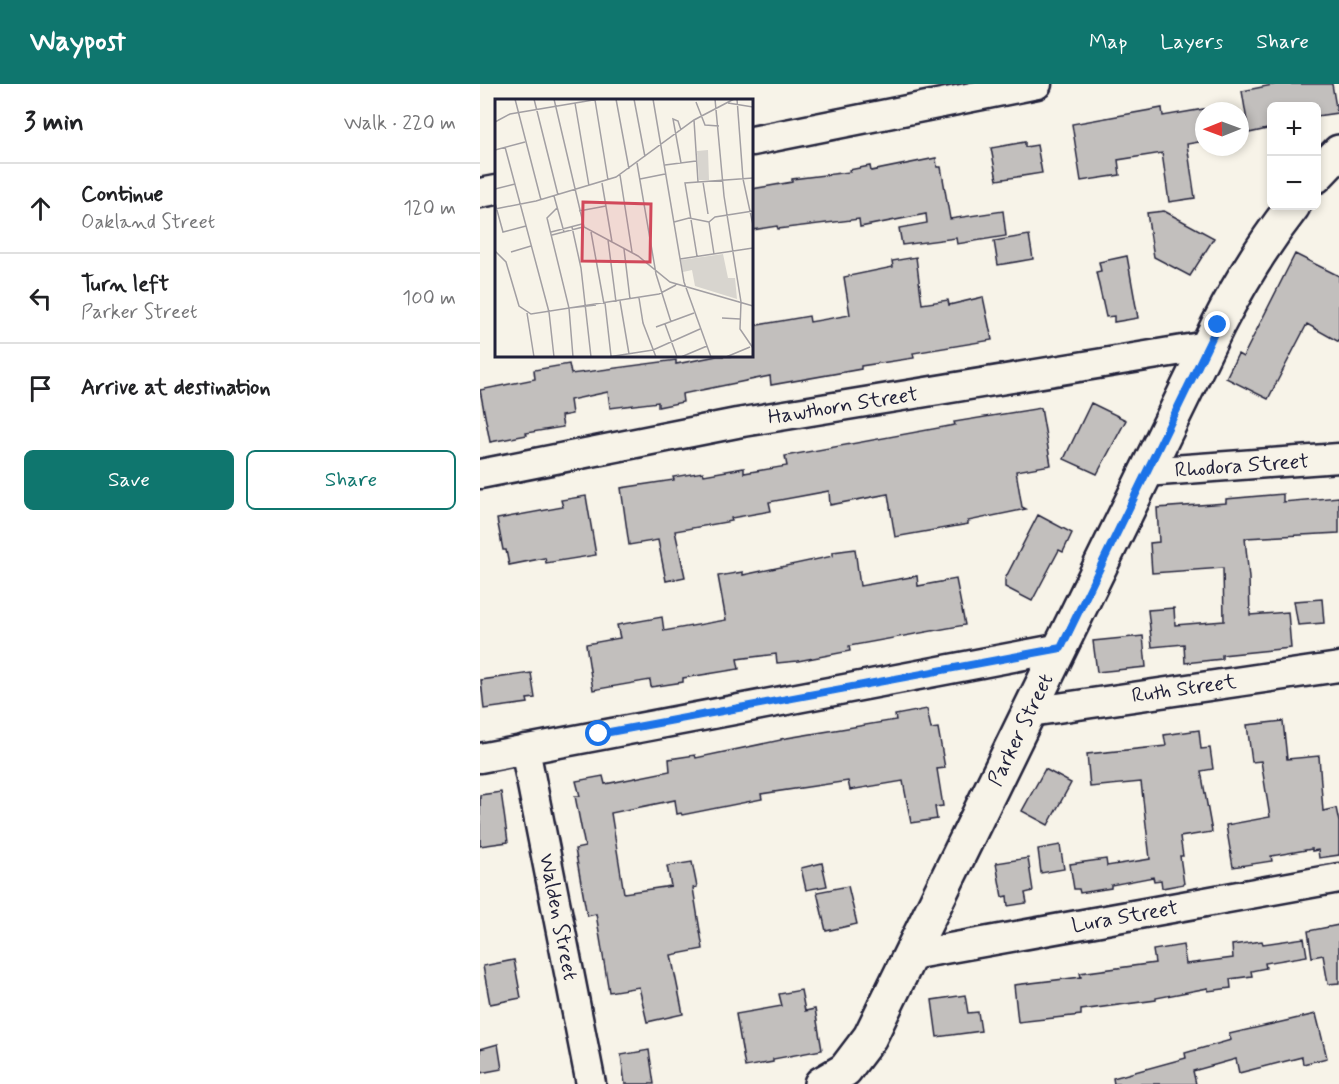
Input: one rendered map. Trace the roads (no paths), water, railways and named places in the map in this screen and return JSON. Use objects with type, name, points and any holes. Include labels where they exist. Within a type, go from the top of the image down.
[{"type":"street","points":[[753,141],[1037,84]]},
{"type":"street","points":[[1321,172],[1339,152]]},
{"type":"street","points":[[480,193],[495,190]]},
{"type":"street","name":"Parker Street","points":[[836,1080],[870,1037],[1207,346],[1253,261],[1290,210]]},
{"type":"street","name":"Hawthorn Street","points":[[480,474],[737,423],[1207,346]]},
{"type":"street","name":"Rhodora Street","points":[[1145,472],[1339,458]]},
{"type":"street","points":[[480,759],[1061,648]]},
{"type":"street","name":"Ruth Street","points":[[1030,712],[1339,667]]},
{"type":"street","name":"Walden Street","points":[[525,749],[591,1084]]},
{"type":"street","name":"Lura Street","points":[[911,955],[1339,878]]}]
